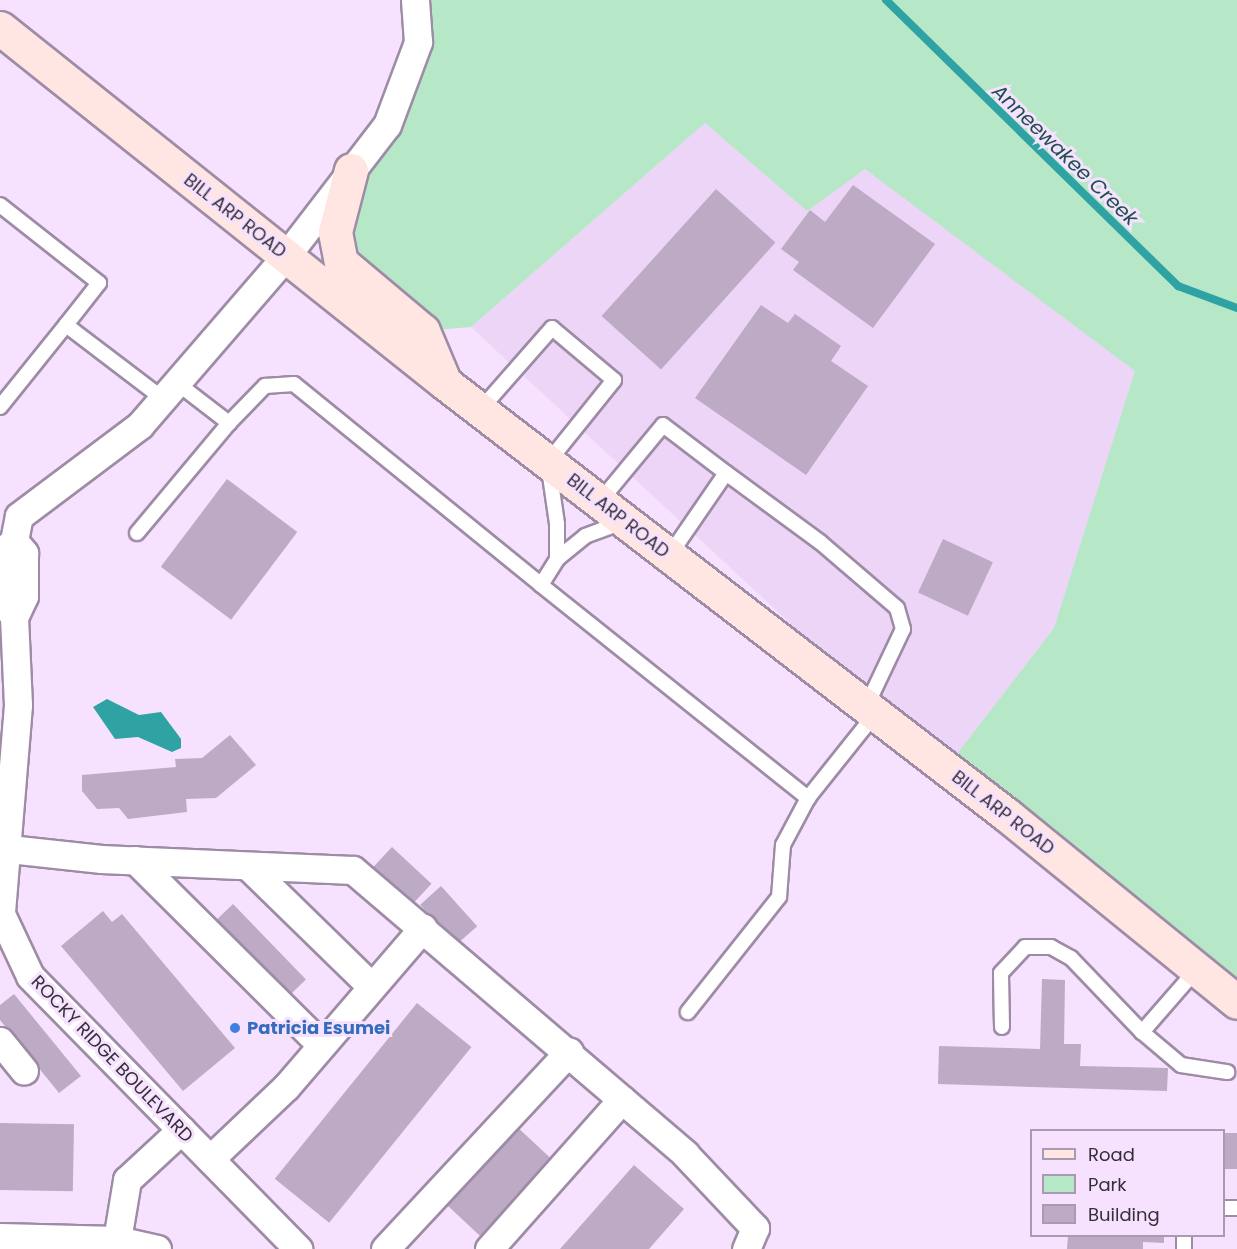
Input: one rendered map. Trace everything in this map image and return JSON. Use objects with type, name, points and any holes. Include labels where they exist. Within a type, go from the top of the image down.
[{"type":"main road","name":"BILL ARP ROAD","points":[[0,28],[445,383],[601,500],[669,556],[871,710],[1237,1002]]},
{"type":"main road","points":[[351,170],[335,232],[341,262],[423,331],[445,383]]},
{"type":"street","name":"ROCKY RIDGE BOULEVARD","points":[[298,1249],[30,976],[1,914],[4,849],[18,705],[14,617],[24,596],[24,553],[14,541],[19,516],[140,425],[286,256],[387,125],[418,42],[415,0]]},
{"type":"street","points":[[4,849],[135,861],[250,868],[353,870],[685,1154],[755,1228],[746,1249]]},
{"type":"street","points":[[135,861],[321,1045]]},
{"type":"street","points":[[250,868],[371,986]]},
{"type":"street","points":[[210,1159],[286,1087],[423,928]]},
{"type":"street","points":[[0,1041],[24,1071],[0,1071]]},
{"type":"street","points":[[385,1249],[568,1052]]},
{"type":"street","points":[[489,1249],[622,1099]]},
{"type":"street","points":[[117,1240],[127,1180],[181,1130]]},
{"type":"street","points":[[0,1237],[117,1240],[157,1249]]},
{"type":"lane","points":[[0,206],[99,283],[0,407]]},
{"type":"lane","points":[[66,325],[170,391],[230,423]]},
{"type":"lane","points":[[480,410],[552,328],[614,380],[548,462],[557,524],[557,559]]},
{"type":"lane","points":[[137,533],[230,423],[265,386],[294,384],[808,798]]},
{"type":"lane","points":[[601,500],[663,425],[820,542],[897,608],[903,629],[871,710],[808,798],[783,845],[779,897],[688,1012]]},
{"type":"lane","points":[[669,556],[726,472]]},
{"type":"lane","points":[[541,585],[557,559],[585,536],[627,521]]},
{"type":"lane","points":[[1002,1027],[1001,973],[1025,947],[1051,947],[1071,958],[1142,1032],[1181,1065],[1227,1072]]},
{"type":"lane","points":[[1142,1032],[1197,969]]},
{"type":"shaded area","points":[[705,123],[807,211],[865,168],[1136,371],[1054,628],[946,768],[471,327]]},
{"type":"shaded area","points":[[107,699],[139,715],[161,712],[181,739],[181,748],[172,752],[138,737],[115,739],[93,707]]},
{"type":"green space","points":[[415,0],[1237,0],[1237,1002],[946,768],[1054,628],[1135,371],[865,169],[807,211],[705,123],[471,327],[423,331],[341,262],[351,170],[387,125]]},
{"type":"building","points":[[853,185],[935,244],[873,328],[793,270],[799,262],[781,249],[810,210],[825,222]]},
{"type":"building","points":[[716,189],[775,243],[661,370],[602,316]]},
{"type":"building","points":[[761,305],[788,323],[795,314],[841,346],[831,361],[868,386],[806,475],[695,398]]},
{"type":"building","points":[[227,479],[297,532],[231,620],[161,567]]},
{"type":"building","points":[[943,539],[993,562],[968,616],[918,592]]},
{"type":"building","points":[[230,735],[256,765],[216,798],[186,799],[187,812],[128,819],[119,808],[97,809],[82,791],[82,775],[176,767],[175,759],[202,758]]},
{"type":"building","points":[[392,847],[431,884],[413,904],[374,867]]},
{"type":"building","points":[[441,886],[477,926],[456,945],[420,905]]},
{"type":"building","points":[[233,904],[306,980],[287,998],[214,923]]},
{"type":"building","points":[[103,911],[112,922],[122,914],[235,1048],[183,1091],[61,946]]},
{"type":"building","points":[[1042,979],[1065,980],[1064,1044],[1081,1044],[1080,1066],[1168,1068],[1167,1091],[938,1084],[939,1046],[1040,1049]]},
{"type":"building","points":[[14,994],[81,1076],[59,1093],[0,1020],[0,1005]]},
{"type":"building","points":[[417,1003],[471,1047],[329,1223],[275,1179]]},
{"type":"building","points":[[0,1123],[74,1124],[73,1191],[0,1190]]},
{"type":"building","points":[[514,1124],[555,1162],[483,1239],[442,1201]]},
{"type":"building","points":[[1225,1133],[1237,1133],[1237,1169],[1225,1169]]},
{"type":"building","points":[[634,1165],[684,1209],[649,1249],[560,1249]]},
{"type":"building","points":[[1068,1237],[1164,1237],[1164,1243],[1143,1242],[1143,1249],[1067,1249]]},
{"type":"waterway","name":"Anneewakee Creek","points":[[886,0],[1178,286],[1237,308]]},
{"type":"place","name":"Patricia Esumei","points":[[235,1028]]}]
